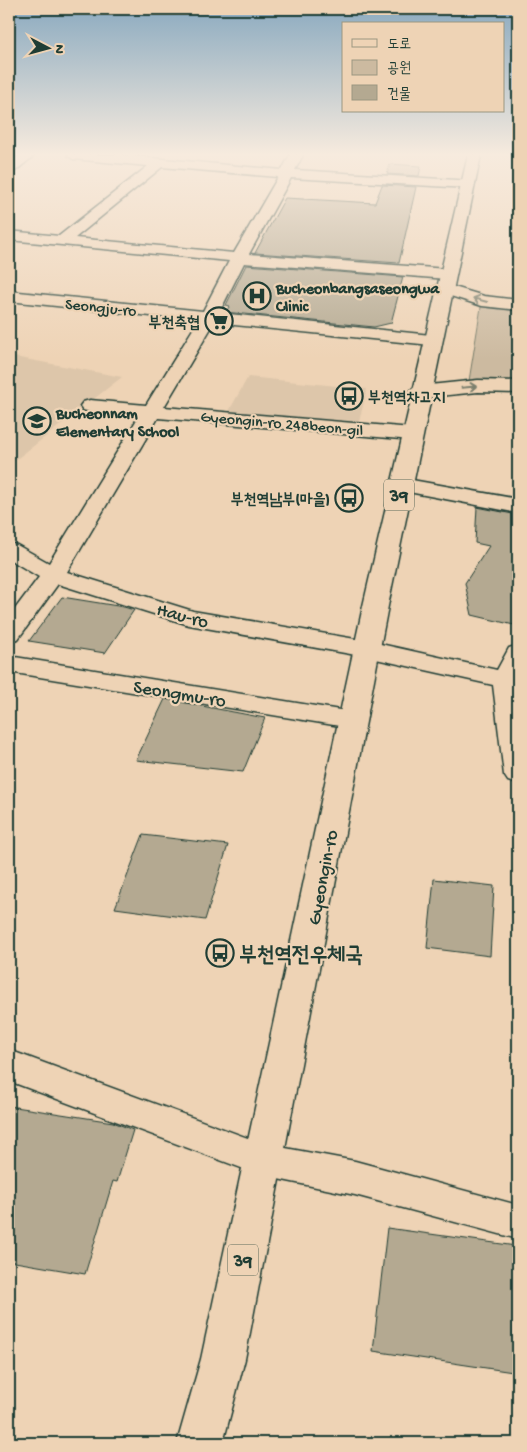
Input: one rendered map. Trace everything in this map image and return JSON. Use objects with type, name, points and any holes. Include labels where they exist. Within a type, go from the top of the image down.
[{"type":"street","points":[[62,241],[85,223]]},
{"type":"street","points":[[9,634],[53,575],[208,318],[259,223]]},
{"type":"street","name":"Gyeongin-ro","points":[[200,1443],[223,1359],[420,392],[459,223]]},
{"type":"street","points":[[9,236],[239,258],[445,281],[482,301],[518,305]]},
{"type":"street","name":"Seongju-ro","points":[[9,296],[431,340]]},
{"type":"street","points":[[420,392],[478,386],[518,387]]},
{"type":"street","name":"Gyeongin-ro 248beon-gil","points":[[90,406],[412,434]]},
{"type":"street","points":[[401,484],[518,506]]},
{"type":"street","name":"Hau-ro","points":[[9,550],[53,575],[189,618],[367,649],[506,680]]},
{"type":"street","points":[[518,654],[506,680],[518,775]]},
{"type":"street","name":"Seongmu-ro","points":[[9,664],[352,720]]},
{"type":"street","points":[[9,1064],[17,1069],[263,1160],[355,1178],[518,1222]]},
{"type":"street","points":[[208,1443],[223,1359]]},
{"type":"street","name":"Gyeongin-ro","points":[[190,1443],[223,1359]]},
{"type":"street","name":"Gyeongin-ro","points":[[214,1443],[223,1359]]},
{"type":"shaded area","name":"Bucheonnam Elementary School","points":[[9,356],[122,377],[9,465]]},
{"type":"shaded area","points":[[248,377],[367,389],[359,422],[229,411]]},
{"type":"green space","points":[[482,301],[518,305],[518,387],[468,387]]},
{"type":"building","points":[[271,223],[408,223],[399,263],[255,253]]},
{"type":"building","points":[[246,265],[403,277],[391,323],[374,327],[225,312],[230,306],[226,305]]},
{"type":"building","points":[[477,507],[518,515],[518,626],[472,615],[465,583],[489,546],[475,543]]},
{"type":"building","points":[[62,597],[134,610],[105,653],[29,641]]},
{"type":"building","points":[[165,699],[265,718],[243,772],[136,760]]},
{"type":"building","points":[[143,835],[228,845],[205,920],[115,908]]},
{"type":"building","points":[[434,879],[494,886],[490,956],[427,948]]},
{"type":"building","points":[[9,1106],[113,1122],[133,1130],[117,1182],[113,1181],[85,1274],[9,1261]]},
{"type":"building","points":[[387,1228],[516,1246],[513,1372],[373,1351]]},
{"type":"place","name":"Bucheonbangsaseongwa Clinic","points":[[257,296]]},
{"type":"place","name":"부천축협","points":[[219,321]]},
{"type":"place","name":"부천역차고지","points":[[349,396]]},
{"type":"place","name":"Bucheonnam Elementary School","points":[[37,421]]},
{"type":"place","name":"부천역남부(마을)","points":[[349,498]]},
{"type":"place","name":"부천역전우체국","points":[[220,953]]}]
